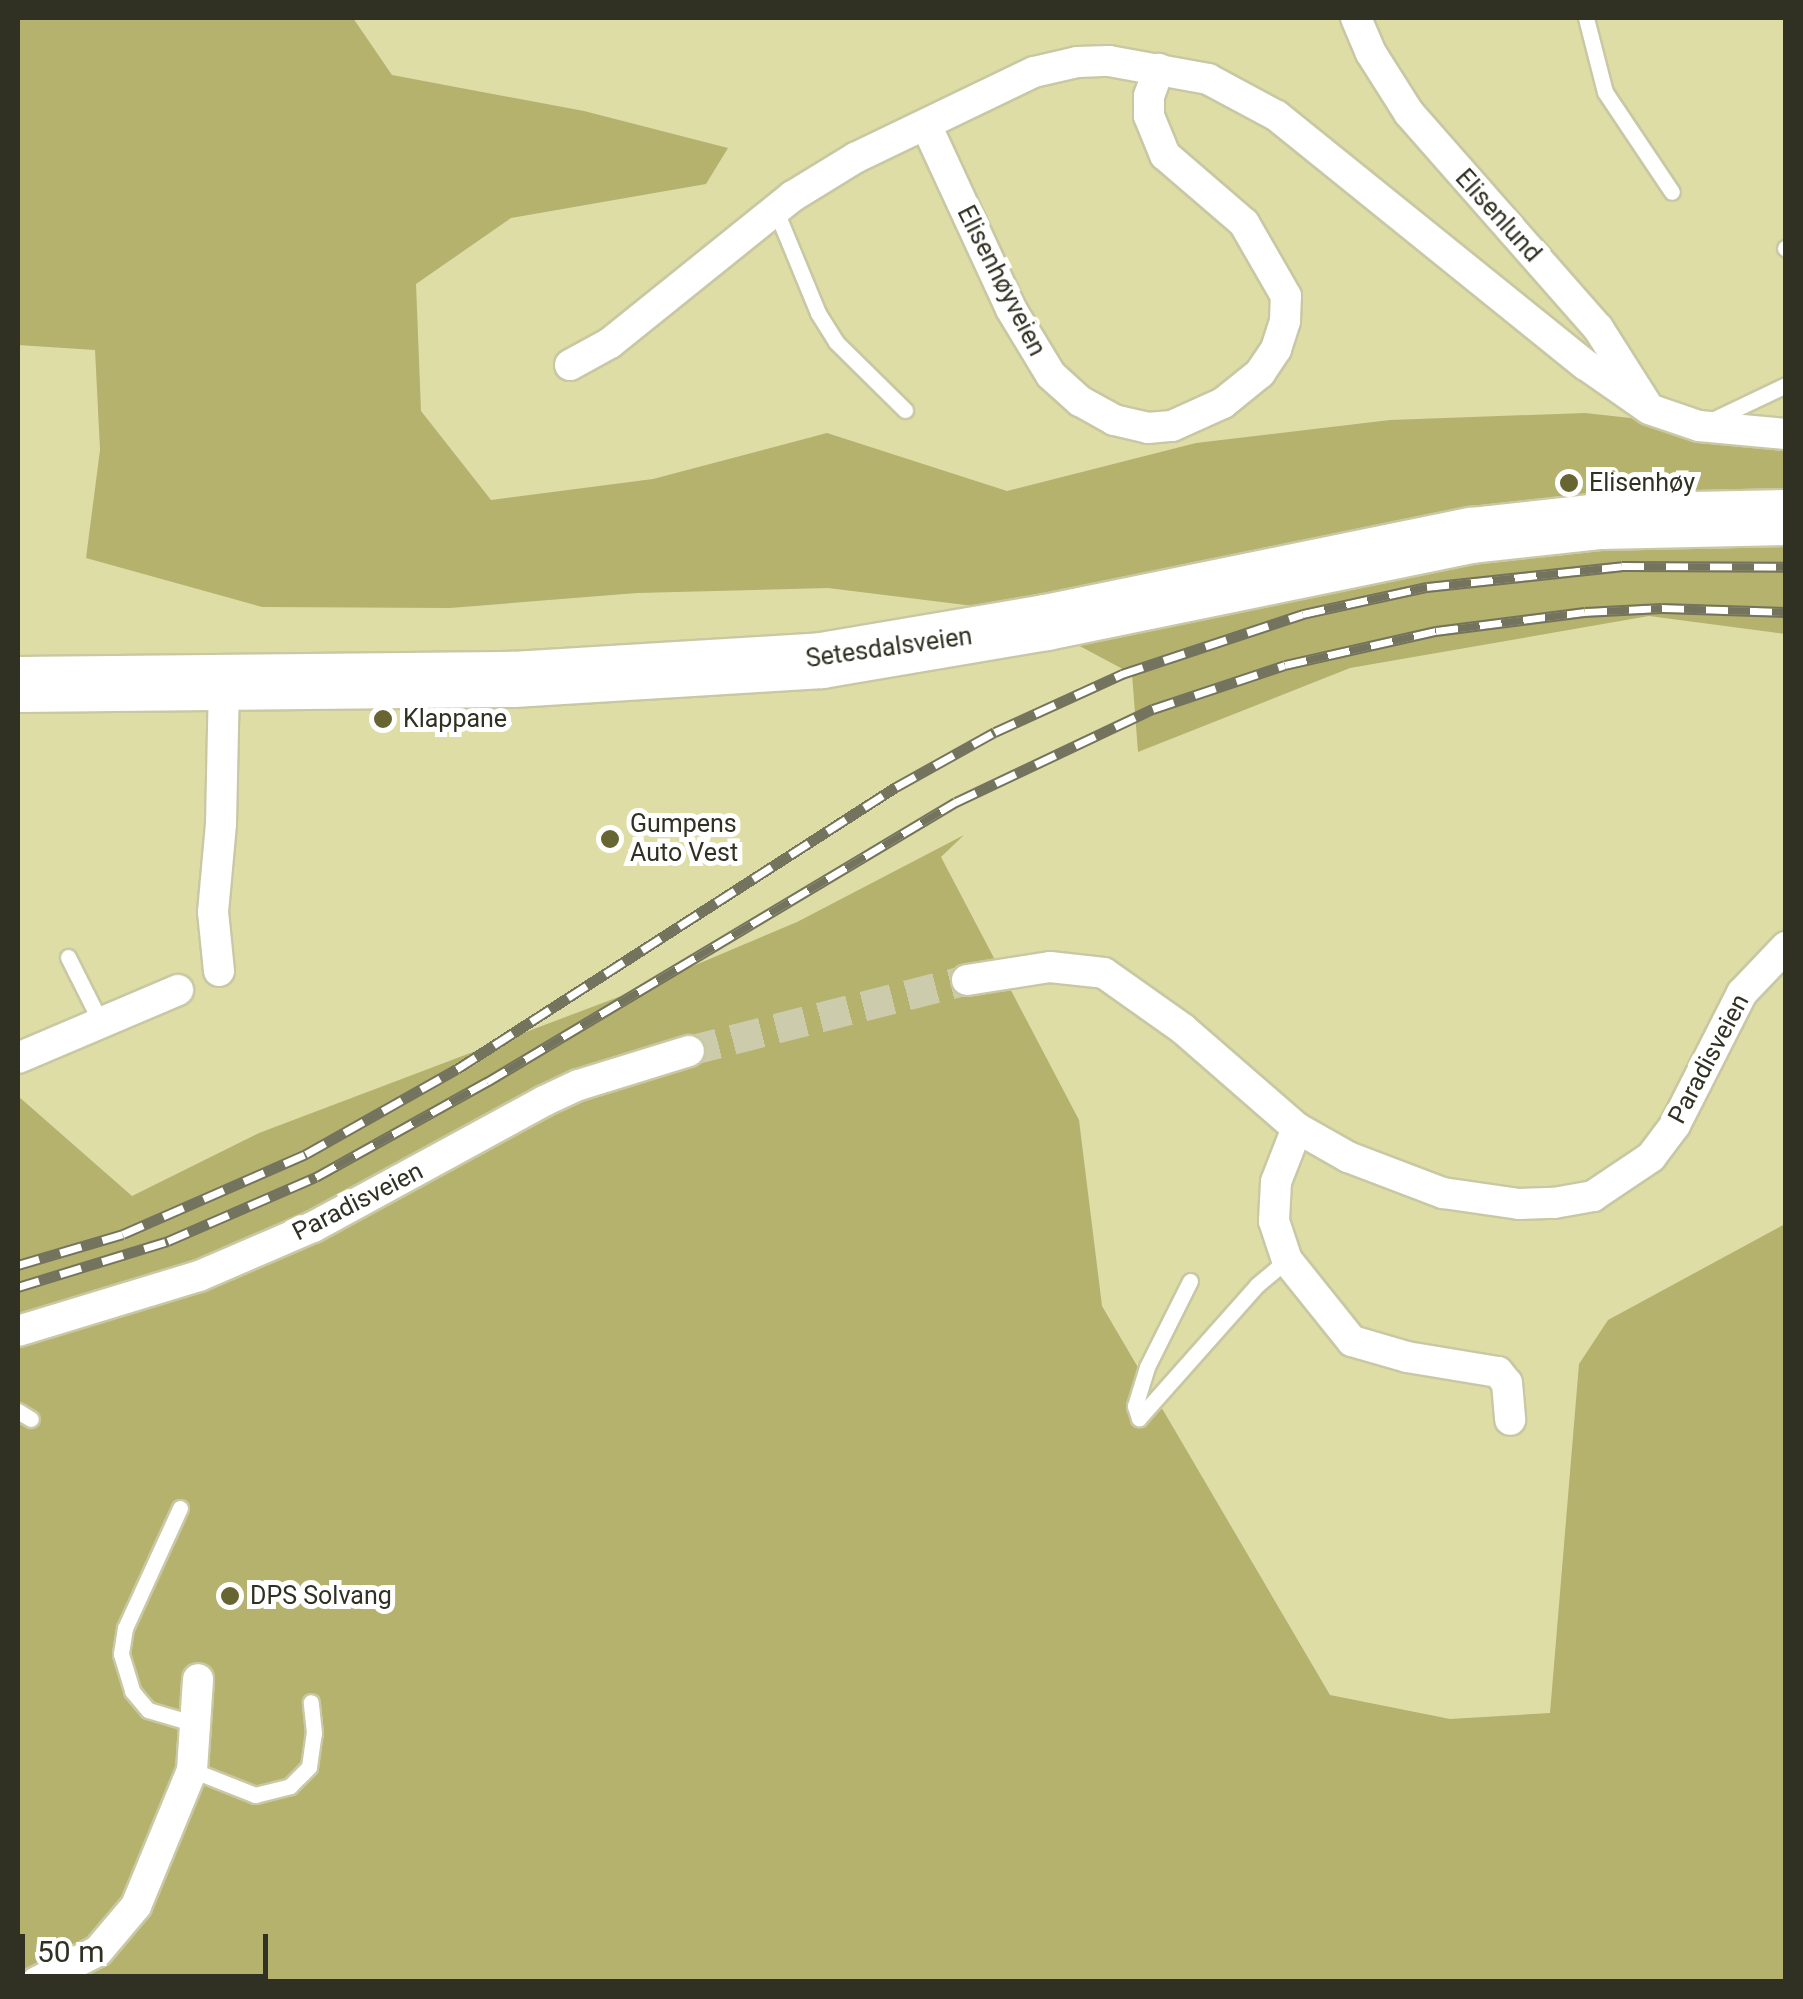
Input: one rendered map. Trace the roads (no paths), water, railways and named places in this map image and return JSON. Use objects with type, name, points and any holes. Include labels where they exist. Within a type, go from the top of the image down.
[{"type":"highway","name":"Setesdalsveien","points":[[18,684],[513,679],[821,660],[1010,629],[1471,535],[1600,521],[1774,521]]},
{"type":"street","name":"Elisenlund","points":[[1356,18],[1371,53],[1409,112],[1598,328],[1649,409]]},
{"type":"street","points":[[570,365],[610,343],[776,211],[856,158],[1034,72],[1077,62],[1108,61],[1208,79],[1278,116],[1586,365],[1649,409],[1700,426],[1786,434]]},
{"type":"street","name":"Elisenhøyveien","points":[[927,127],[1011,309],[1051,374],[1080,402],[1114,420],[1148,428],[1172,426],[1223,403],[1260,372],[1276,349],[1285,321],[1286,296],[1244,223],[1165,155],[1149,116],[1149,96],[1159,69]]},
{"type":"street","points":[[219,970],[213,912],[224,682]]},
{"type":"street","name":"Paradisveien","points":[[968,980],[1050,967],[1104,972],[1183,1029],[1297,1128],[1393,1177],[1443,1192],[1519,1204],[1593,1196],[1651,1157],[1675,1125],[1742,993],[1786,947]]},
{"type":"street","points":[[18,1058],[178,990]]},
{"type":"street","name":"Paradisveien","points":[[18,1331],[200,1276],[330,1219],[562,1093],[689,1051]]},
{"type":"street","points":[[1297,1128],[1276,1182],[1274,1221],[1287,1260],[1352,1341],[1407,1358],[1498,1372],[1506,1383],[1510,1420]]},
{"type":"street","points":[[37,1982],[81,1964],[130,1917],[192,1770],[192,1723],[198,1679]]},
{"type":"lane","points":[[1586,18],[1604,92],[1672,192]]},
{"type":"lane","points":[[776,211],[818,313],[848,355],[905,410]]},
{"type":"lane","points":[[1700,426],[1785,386]]},
{"type":"lane","points":[[68,957],[102,1025]]},
{"type":"lane","points":[[1190,1281],[1147,1367],[1135,1406],[1139,1418],[1258,1285],[1287,1260]]},
{"type":"lane","points":[[180,1508],[125,1628],[121,1654],[132,1692],[148,1710],[192,1723]]},
{"type":"lane","points":[[192,1770],[255,1795],[290,1786],[309,1767],[314,1733],[312,1702]]},
{"type":"tunnel","points":[[689,1051],[967,980]]},
{"type":"railway","points":[[18,1265],[123,1234],[306,1154],[457,1069],[896,787],[995,732],[1122,674],[1303,614],[1427,587],[1622,566],[1786,567]]},
{"type":"railway","points":[[18,1287],[168,1241],[316,1177],[487,1082],[956,802],[1153,709],[1285,665],[1436,631],[1585,612],[1662,608],[1786,612]]},
{"type":"place","name":"Elisenhøy","points":[[1569,483]]},
{"type":"place","name":"Klappane","points":[[383,719]]},
{"type":"place","name":"Gumpens Auto Vest","points":[[610,839]]},
{"type":"place","name":"DPS Solvang","points":[[230,1596]]}]
